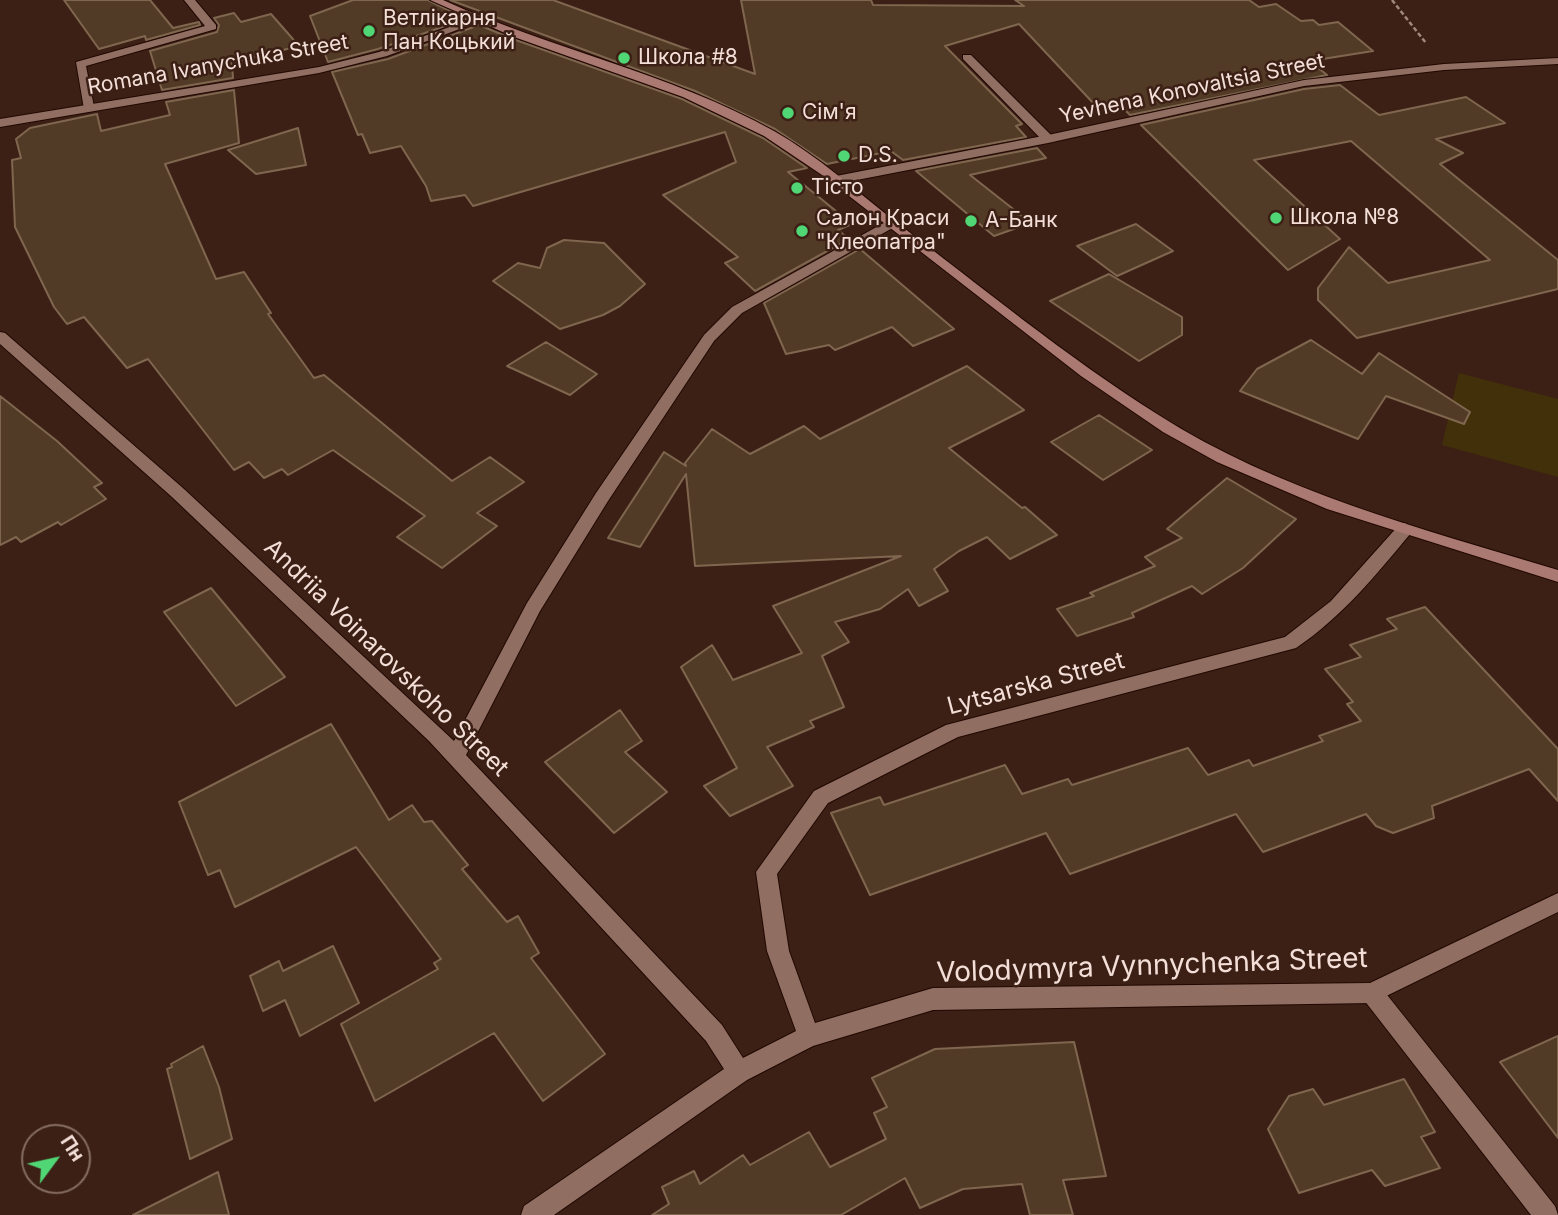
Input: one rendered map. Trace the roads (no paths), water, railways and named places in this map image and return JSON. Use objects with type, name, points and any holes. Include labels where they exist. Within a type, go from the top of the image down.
[{"type":"main road","points":[[435,0],[479,20],[704,101],[769,133],[836,180],[1055,351],[1150,417],[1257,475],[1405,529],[1558,576]]},
{"type":"street","points":[[88,107],[80,64],[212,27],[189,0]]},
{"type":"street","name":"Romana Ivanychuka Street","points":[[0,123],[319,70],[383,54],[479,20]]},
{"type":"street","points":[[967,57],[1048,139]]},
{"type":"street","name":"Yevhena Konovaltsia Street","points":[[836,180],[1048,139],[1275,88],[1444,67],[1558,61]]},
{"type":"street","points":[[456,756],[533,608],[602,497],[709,338],[737,310],[891,223]]},
{"type":"street","name":"Andriia Voinarovskoho Street","points":[[0,336],[178,493],[456,756],[714,1033],[739,1072]]},
{"type":"street","name":"Lytsarska Street","points":[[809,1035],[778,951],[766,872],[821,797],[953,730],[1290,643],[1308,632],[1341,601],[1405,529]]},
{"type":"street","name":"Volodymyra Vynnychenka Street","points":[[533,1215],[739,1072],[809,1035],[933,999],[1373,993],[1558,902]]},
{"type":"street","points":[[1373,993],[1546,1215]]},
{"type":"place","name":"Ветлікарня Пан Коцький","points":[[369,31]]},
{"type":"place","name":"Школа #8","points":[[624,58]]},
{"type":"place","name":"Сім'я","points":[[788,113]]},
{"type":"place","name":"D.S.","points":[[844,156]]},
{"type":"place","name":"Тісто","points":[[797,188]]},
{"type":"place","name":"Школа №8","points":[[1276,218]]},
{"type":"place","name":"А-Банк","points":[[971,221]]},
{"type":"place","name":"Салон Краси \"Клеопатра\"","points":[[802,231]]}]
